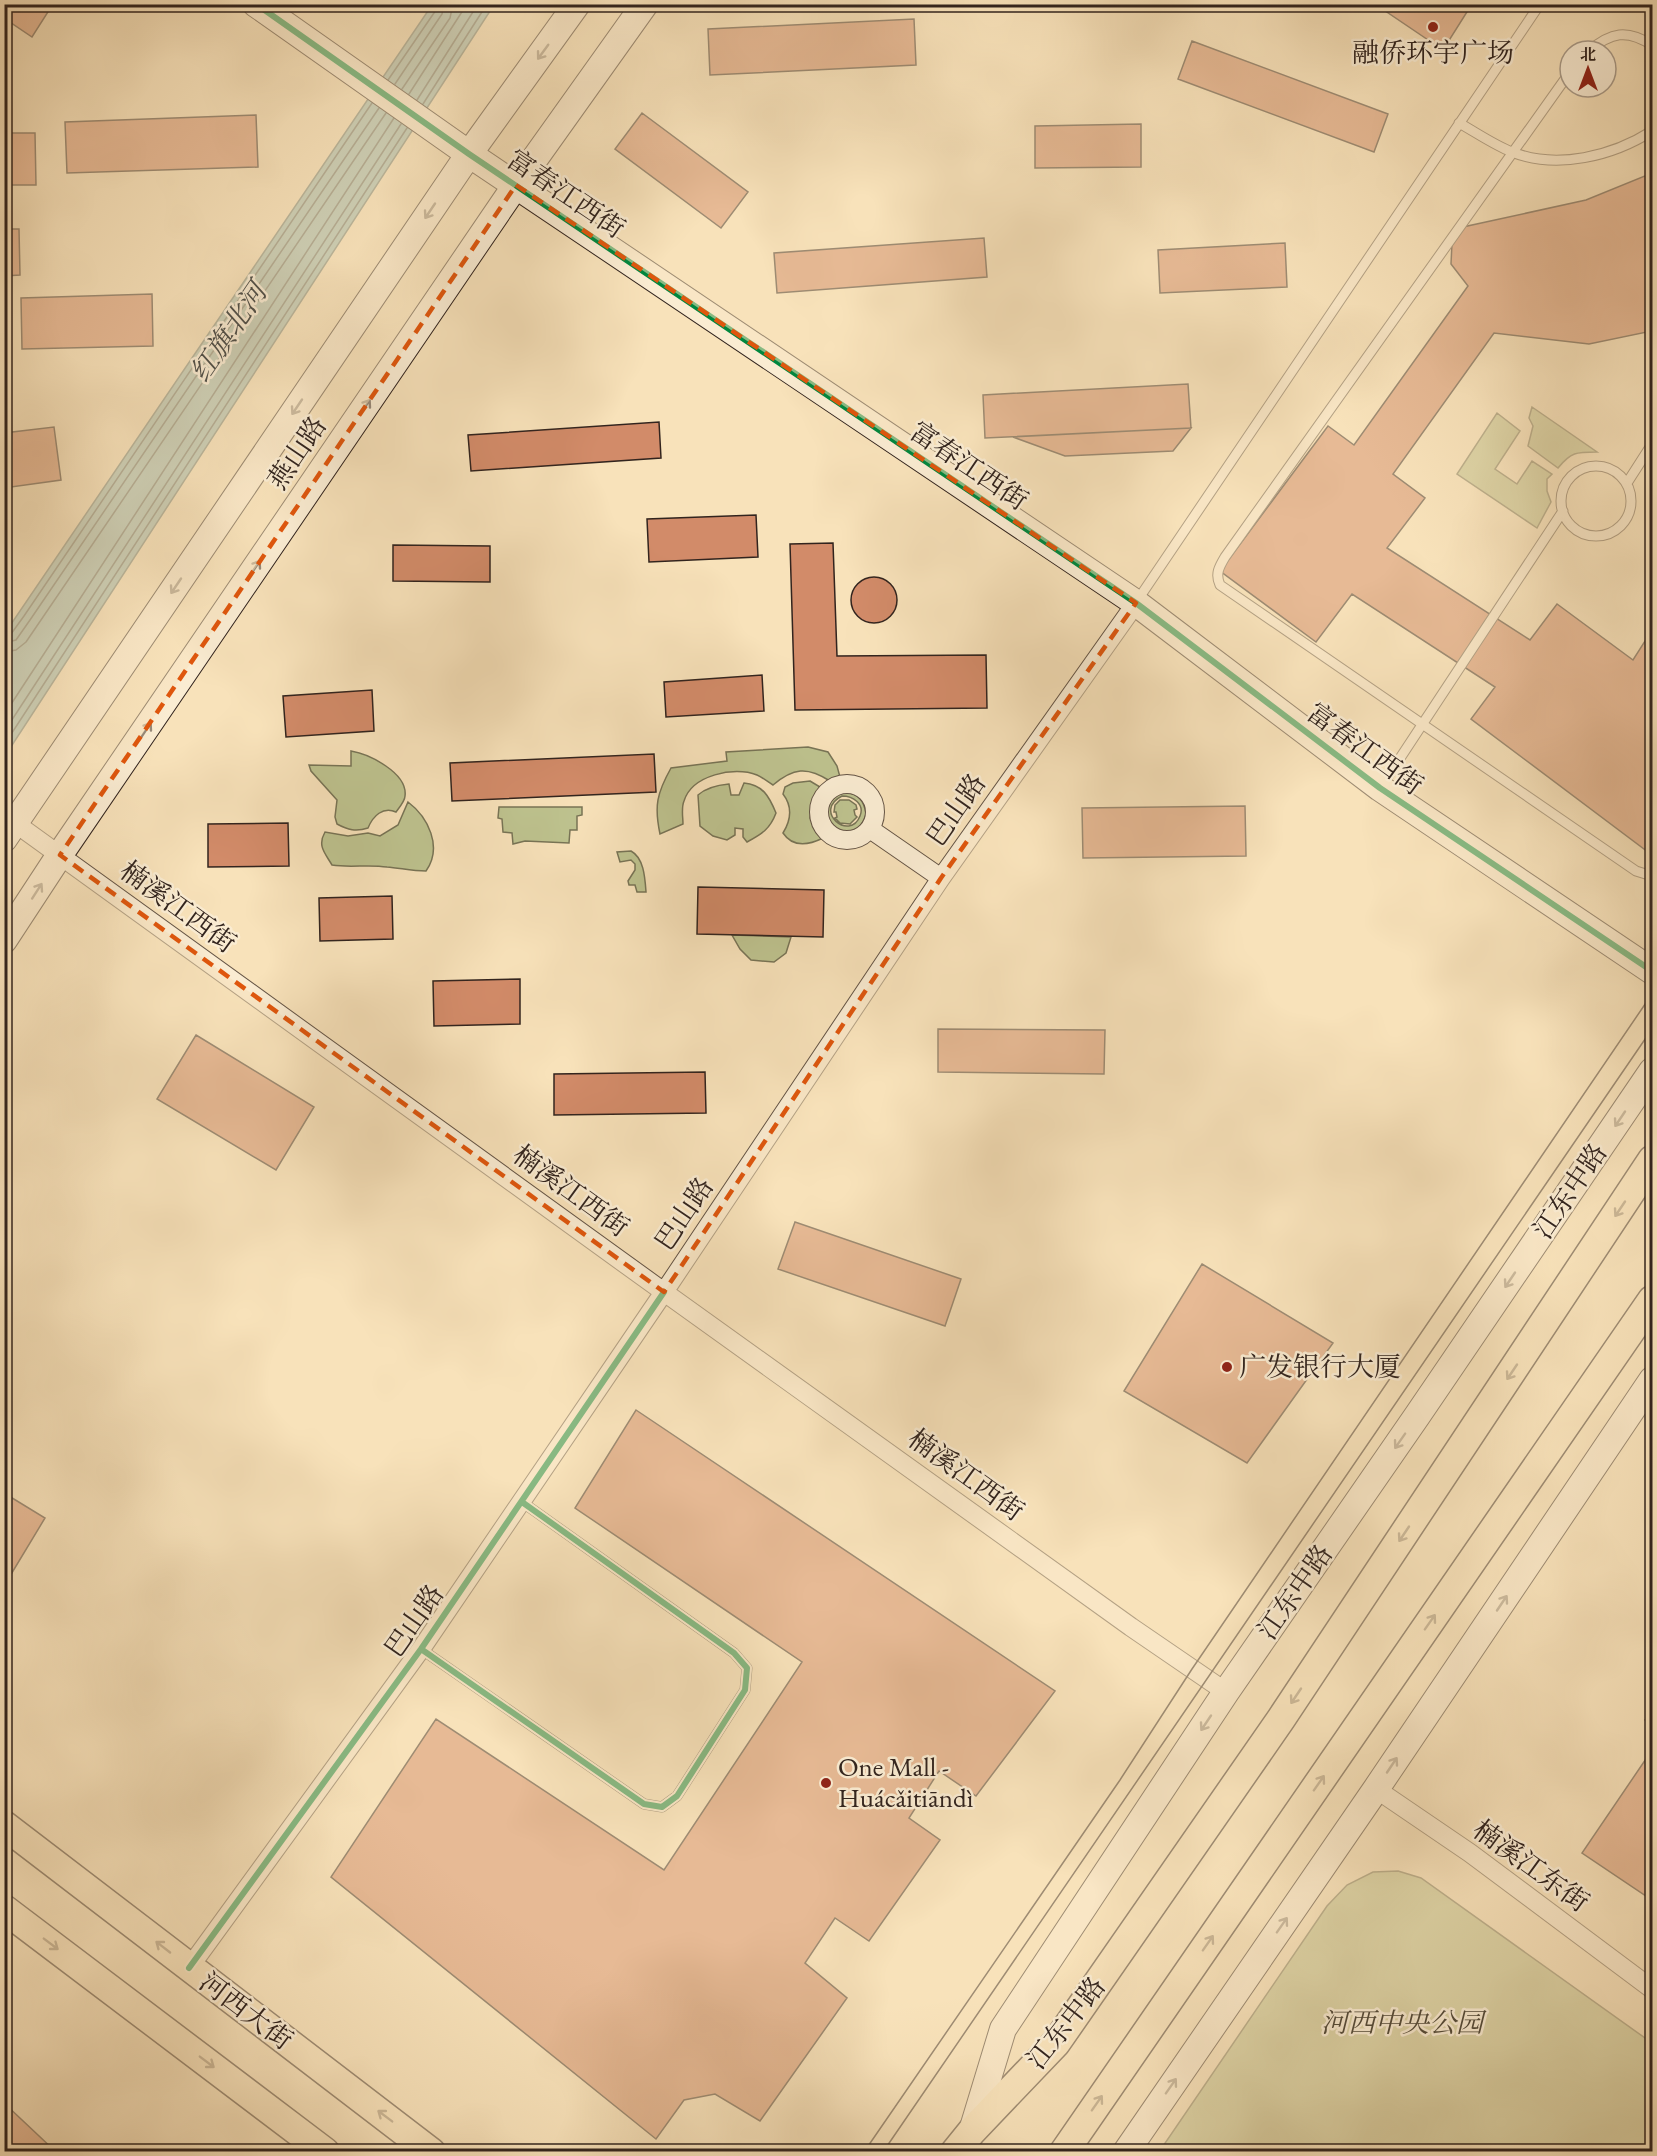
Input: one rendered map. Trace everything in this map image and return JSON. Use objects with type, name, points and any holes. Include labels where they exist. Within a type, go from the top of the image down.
[{"type":"main road","name":"江东中路","points":[[964,2141],[1056,2043],[1281,1719],[1653,1160]]},
{"type":"main road","points":[[1064,2151],[1653,1300]]},
{"type":"main road","name":"河西大街","points":[[4,1825],[431,2151]]},
{"type":"main road","points":[[4,1909],[325,2151]]},
{"type":"street","name":"富春江西街","points":[[256,4],[469,154],[1136,603],[1380,788],[1653,971]]},
{"type":"street","name":"燕山路","points":[[8,826],[469,154],[577,4]]},
{"type":"street","name":"燕山路","points":[[4,940],[516,185],[645,4]]},
{"type":"street","name":"巴山路","points":[[189,1968],[421,1649],[664,1292],[941,878],[1136,603]]},
{"type":"street","name":"楠溪江西街","points":[[8,826],[60,855],[664,1292],[1131,1627],[1226,1692]]},
{"type":"street","points":[[870,829],[941,878]]},
{"type":"street","name":"江东中路","points":[[964,2141],[1003,2029],[1226,1692],[1653,1071]]},
{"type":"street","points":[[1126,2151],[1376,1789],[1653,1380]]},
{"type":"street","name":"楠溪江东街","points":[[1376,1789],[1470,1853],[1653,1989]]},
{"type":"lane","points":[[1136,603],[1540,4]]},
{"type":"lane","points":[[1605,39],[1624,33],[1653,45]]},
{"type":"lane","points":[[1558,89],[1225,557],[1218,568],[1216,578],[1220,585],[1636,871],[1653,876]]},
{"type":"lane","points":[[1460,123],[1512,152],[1544,161],[1572,160],[1605,153],[1653,131]]},
{"type":"lane","points":[[1627,483],[1653,444]]},
{"type":"lane","points":[[1588,467],[1610,468],[1627,483],[1631,494],[1628,517],[1620,527],[1599,536],[1576,529],[1568,521],[1563,511],[1561,500],[1569,479],[1577,471],[1588,467]]},
{"type":"lane","points":[[1380,788],[1563,511]]},
{"type":"lane","points":[[421,1649],[644,1804],[662,1807],[677,1796],[745,1690],[747,1668],[734,1653],[522,1502]]},
{"type":"highlighted area","points":[[516,185],[1136,603],[941,878],[664,1292],[60,855]]},
{"type":"green space","points":[[1532,407],[1597,452],[1574,454],[1558,468],[1528,446],[1533,426],[1529,418]]},
{"type":"green space","points":[[1497,413],[1520,431],[1495,469],[1517,484],[1532,461],[1552,474],[1547,479],[1547,491],[1551,502],[1537,528],[1457,474]]},
{"type":"green space","points":[[808,747],[828,752],[837,766],[840,777],[830,781],[814,773],[800,771],[787,775],[773,785],[748,772],[726,772],[715,775],[705,779],[688,792],[683,807],[683,824],[660,834],[657,815],[658,800],[671,768],[727,761],[726,752]]},
{"type":"green space","points":[[351,751],[377,760],[386,766],[394,772],[404,788],[405,798],[396,812],[387,810],[379,813],[368,828],[360,830],[348,829],[337,824],[335,817],[337,800],[311,771],[309,765],[351,766]]},
{"type":"green space","points":[[810,781],[820,787],[815,794],[810,818],[823,838],[801,844],[787,838],[783,833],[788,823],[790,809],[783,794],[785,787],[793,783]]},
{"type":"green space","points":[[744,783],[761,789],[776,813],[765,830],[747,842],[743,837],[743,829],[735,828],[735,835],[727,840],[713,836],[700,826],[698,795],[713,787],[729,784],[731,795],[739,795]]},
{"type":"green space","points":[[845,792],[860,798],[866,814],[859,827],[850,832],[840,831],[832,824],[826,815],[826,806],[831,797]],"holes":[[[846,796],[857,801],[861,808],[860,816],[855,823],[849,826],[836,821],[831,809],[834,802]]]},
{"type":"green space","points":[[840,800],[849,800],[856,805],[857,809],[854,810],[857,817],[850,824],[840,823],[835,818],[837,817],[834,812],[835,805]]},
{"type":"green space","points":[[408,802],[422,816],[431,833],[433,852],[426,871],[380,866],[332,865],[322,845],[325,832],[348,836],[368,833],[380,836],[398,825]]},
{"type":"green space","points":[[499,807],[582,807],[582,815],[577,816],[577,830],[570,830],[569,843],[525,841],[513,844],[512,833],[503,832],[502,819],[498,818]]},
{"type":"green space","points":[[631,851],[641,863],[646,892],[637,892],[635,885],[629,885],[628,881],[635,870],[635,864],[631,860],[620,862],[617,852]]},
{"type":"green space","points":[[732,935],[791,937],[786,953],[774,962],[751,960],[740,949]]},
{"type":"green space","name":"河西中央公园","points":[[1398,1871],[1421,1878],[1652,2043],[1652,2151],[1159,2152],[1327,1906],[1347,1885],[1373,1872]]},
{"type":"water","name":"红旗北河","points":[[432,5],[494,5],[5,756],[5,633]]},
{"type":"building","points":[[4,4],[53,4],[32,37],[4,18]]},
{"type":"building","name":"融侨环宇广场","points":[[1375,4],[1472,4],[1443,50]]},
{"type":"building","points":[[914,19],[916,65],[710,75],[708,29]]},
{"type":"building","points":[[1192,41],[1388,114],[1374,152],[1178,79]]},
{"type":"building","points":[[642,113],[748,192],[721,228],[615,149]]},
{"type":"building","points":[[256,115],[258,167],[67,173],[65,122]]},
{"type":"building","points":[[1141,124],[1141,167],[1035,168],[1035,126]]},
{"type":"building","points":[[4,133],[35,133],[36,185],[4,185]]},
{"type":"building","points":[[1652,173],[1652,331],[1589,344],[1494,333],[1393,474],[1425,498],[1387,548],[1530,640],[1557,604],[1633,660],[1652,630],[1652,855],[1471,719],[1495,687],[1352,594],[1316,642],[1220,571],[1328,426],[1354,445],[1468,286],[1451,264],[1452,243],[1463,227],[1586,200]]},
{"type":"building","points":[[4,229],[19,229],[20,275],[4,276]]},
{"type":"building","points":[[984,238],[987,277],[777,293],[774,253]]},
{"type":"building","points":[[1285,243],[1287,287],[1160,293],[1158,250]]},
{"type":"building","points":[[152,294],[153,346],[22,349],[21,298]]},
{"type":"building","points":[[1188,384],[1191,428],[985,438],[983,395]]},
{"type":"building","points":[[659,422],[661,458],[471,471],[468,435]]},
{"type":"building","points":[[54,427],[61,480],[4,488],[4,433]]},
{"type":"building","points":[[1191,428],[1173,451],[1065,456],[1013,437]]},
{"type":"building","points":[[756,515],[758,557],[649,562],[647,519]]},
{"type":"building","points":[[833,543],[837,656],[986,655],[987,708],[795,710],[790,544]]},
{"type":"building","points":[[393,545],[490,546],[490,582],[393,581]]},
{"type":"building","points":[[874,577],[883,578],[890,584],[896,591],[896,609],[890,616],[883,622],[874,623],[865,622],[858,616],[852,609],[851,600],[852,591],[858,584],[865,578]]},
{"type":"building","points":[[762,675],[764,711],[666,717],[664,682]]},
{"type":"building","points":[[372,690],[374,731],[286,737],[283,696]]},
{"type":"building","points":[[654,754],[656,792],[452,801],[450,763]]},
{"type":"building","points":[[1245,806],[1246,856],[1083,858],[1082,808]]},
{"type":"building","points":[[288,823],[289,866],[208,867],[208,824]]},
{"type":"building","points":[[698,887],[824,890],[823,937],[697,934]]},
{"type":"building","points":[[392,896],[393,939],[320,941],[319,898]]},
{"type":"building","points":[[520,979],[520,1024],[434,1026],[433,981]]},
{"type":"building","points":[[938,1029],[1105,1030],[1104,1074],[938,1072]]},
{"type":"building","points":[[196,1035],[314,1107],[276,1170],[157,1099]]},
{"type":"building","points":[[705,1072],[706,1113],[554,1115],[554,1074]]},
{"type":"building","points":[[795,1222],[961,1279],[945,1326],[778,1269]]},
{"type":"building","name":"广发银行大厦","points":[[1202,1264],[1333,1343],[1247,1463],[1124,1391]]},
{"type":"building","name":"One Mall - Huácǎitiāndì","points":[[636,1410],[1055,1691],[976,1796],[939,1771],[909,1818],[940,1840],[869,1941],[835,1918],[805,1963],[847,1998],[760,2121],[715,2094],[684,2100],[656,2139],[331,1877],[436,1719],[664,1870],[802,1662],[575,1508]]},
{"type":"building","points":[[4,1493],[45,1518],[7,1581],[4,1580]]},
{"type":"building","points":[[1652,1561],[1652,1575],[1646,1570]]},
{"type":"building","points":[[1652,1714],[1652,1725],[1645,1720]]},
{"type":"building","points":[[1650,1753],[1652,1755],[1652,1900],[1582,1853]]},
{"type":"building","points":[[4,2103],[56,2152],[4,2152]]},
{"type":"building","points":[[1279,2145],[1289,2152],[1258,2152],[1258,2147]]},
{"type":"tram line","points":[[864,2152],[1120,1780],[1192,1669],[1652,994]]},
{"type":"tram line","points":[[883,2152],[1652,1029]]},
{"type":"cycle path","points":[[256,4],[469,154],[1136,603],[1380,788],[1652,971]]},
{"type":"cycle path","points":[[189,1968],[421,1649],[664,1292]]},
{"type":"cycle path","points":[[421,1649],[644,1804],[662,1807],[677,1796],[745,1690],[747,1668],[734,1653],[522,1502]]},
{"type":"place","name":"融侨环宇广场","points":[[1433,27]]},
{"type":"place","name":"广发银行大厦","points":[[1227,1367]]},
{"type":"place","name":"One Mall - Huácǎitiāndì","points":[[826,1783]]}]
